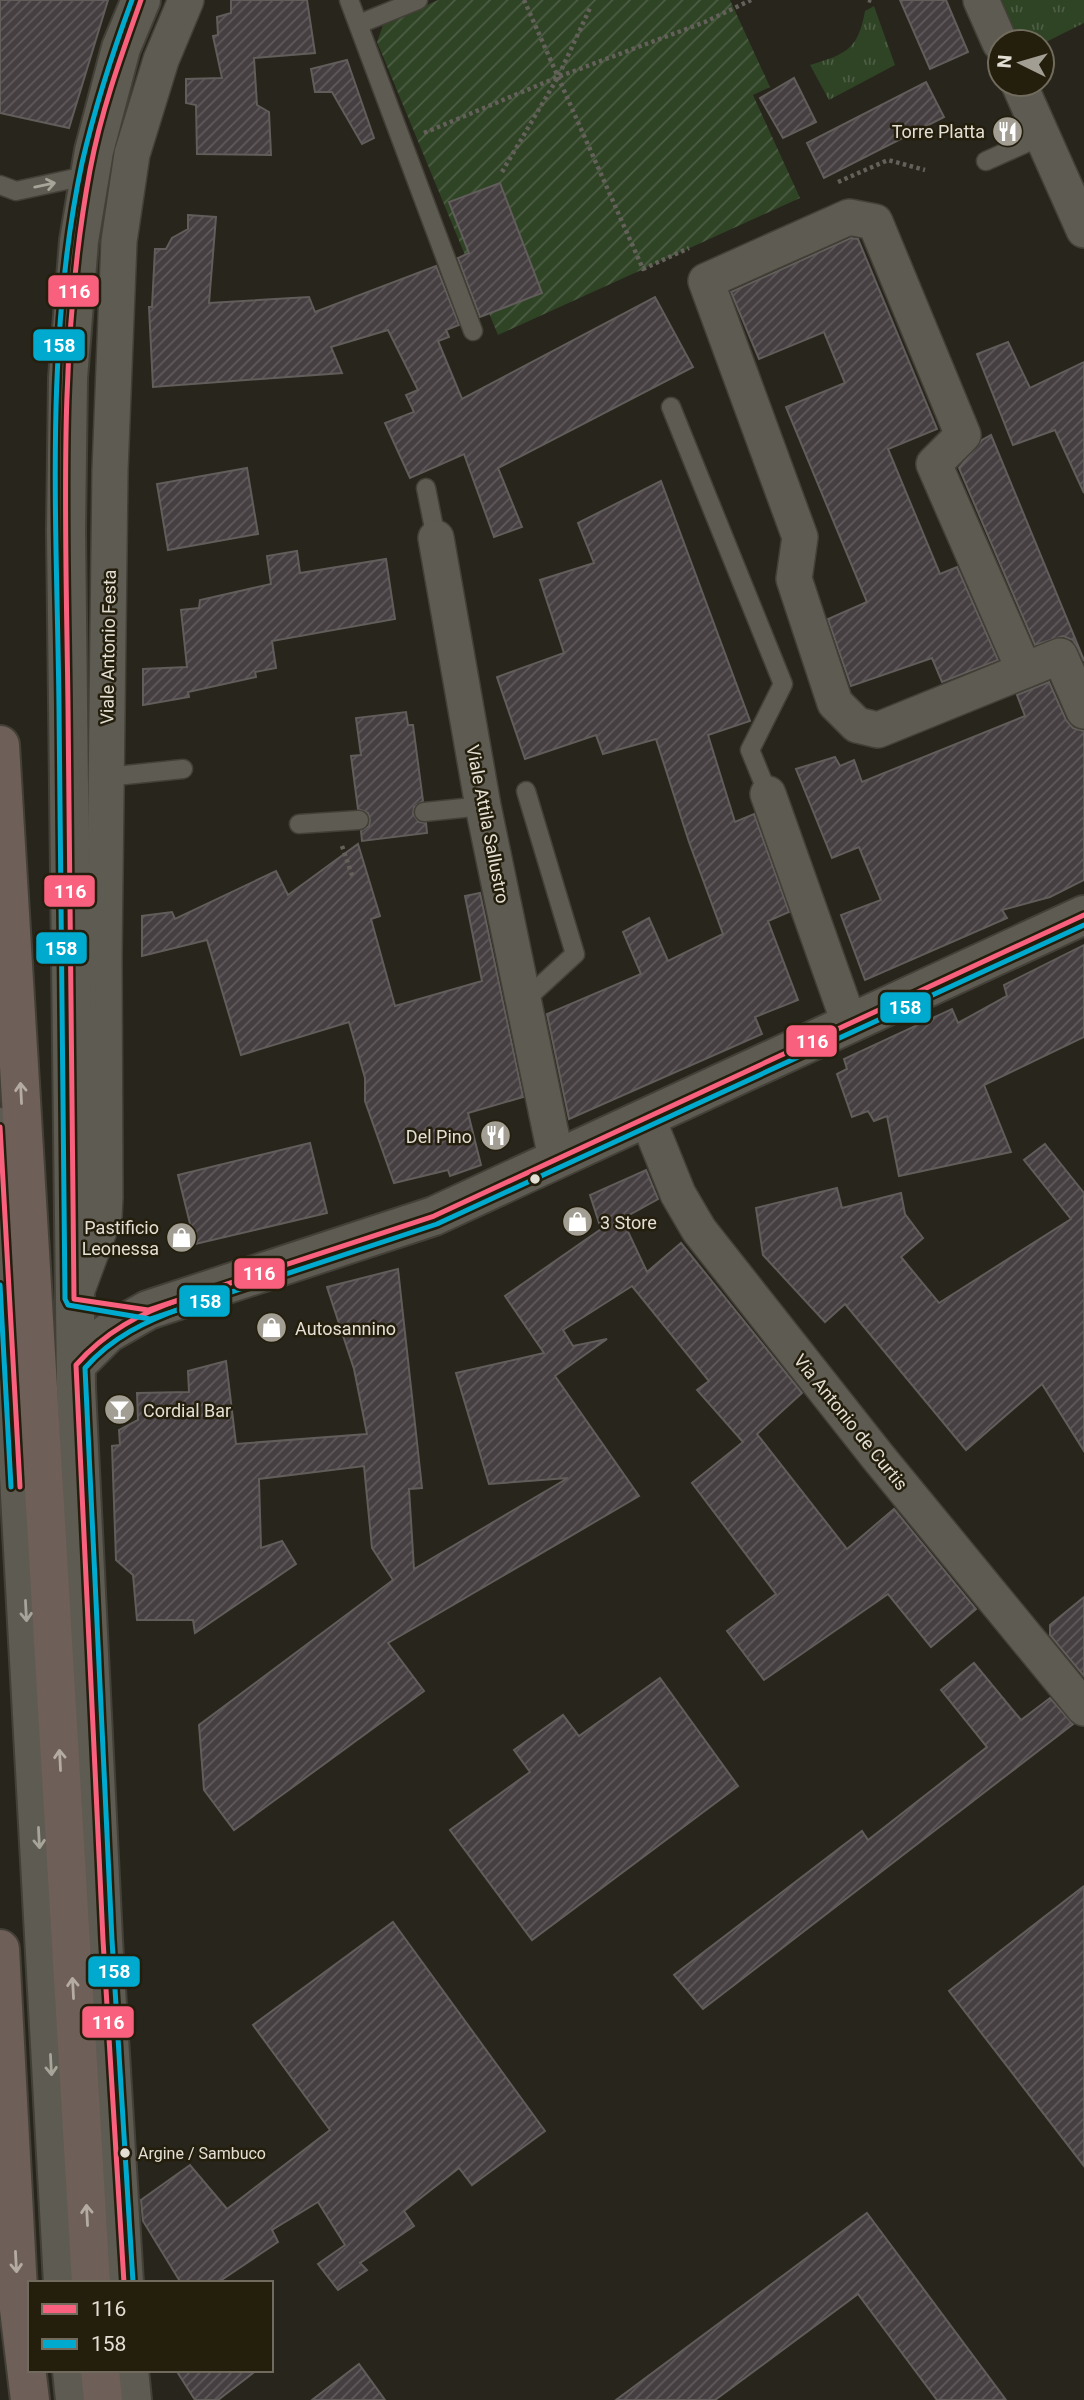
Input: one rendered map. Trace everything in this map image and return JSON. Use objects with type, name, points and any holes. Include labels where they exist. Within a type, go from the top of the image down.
[{"type":"highway","points":[[0,745],[91,2281]]},
{"type":"highway","points":[[0,1949],[19,2309],[30,2400]]},
{"type":"highway","points":[[100,2372],[103,2400]]},
{"type":"street","points":[[124,2281],[103,1940],[76,1365],[66,559],[68,378],[79,242],[94,150],[121,48],[141,0]]},
{"type":"street","name":"Viale Antonio Festa","points":[[74,1299],[104,1217],[106,1197],[106,777],[110,470],[119,241],[132,154],[161,60],[186,0]]},
{"type":"street","points":[[981,0],[993,28]]},
{"type":"street","points":[[1024,98],[1084,230]]},
{"type":"street","points":[[1024,670],[934,464],[963,435],[875,222],[849,217],[706,281],[800,537],[794,579],[835,703],[857,725],[878,730],[1060,656],[1084,711]]},
{"type":"street","name":"Viale Attila Sallustro","points":[[436,538],[483,806],[556,1158]]},
{"type":"street","points":[[768,794],[850,1025]]},
{"type":"street","points":[[76,1365],[107,1332],[148,1310],[434,1216],[1084,915]]},
{"type":"street","name":"Via Antonio de Curtis","points":[[647,1117],[678,1194],[699,1230],[877,1457],[1084,1708]]},
{"type":"street","points":[[0,1127],[7,1370],[63,2281]]},
{"type":"street","points":[[74,1299],[148,1310]]},
{"type":"street","points":[[72,2372],[75,2400]]},
{"type":"street","points":[[130,2372],[132,2400]]},
{"type":"lane","points":[[349,0],[473,331]]},
{"type":"lane","points":[[359,24],[418,0]]},
{"type":"lane","points":[[986,161],[1042,136]]},
{"type":"lane","points":[[0,185],[16,191],[90,175]]},
{"type":"lane","points":[[671,407],[783,684],[750,750],[768,794]]},
{"type":"lane","name":"Viale Attila Sallustro","points":[[426,488],[436,538]]},
{"type":"lane","points":[[106,777],[183,769]]},
{"type":"lane","points":[[524,1001],[575,954],[526,791]]},
{"type":"lane","points":[[424,812],[483,806]]},
{"type":"lane","points":[[299,824],[359,820]]},
{"type":"path","points":[[524,0],[643,269],[692,247]]},
{"type":"path","points":[[403,142],[558,76],[705,22],[751,0]]},
{"type":"path","points":[[502,172],[558,76],[591,6]]},
{"type":"path","points":[[827,187],[888,160],[925,170]]},
{"type":"green space","points":[[438,0],[730,0],[770,87],[753,95],[800,198],[498,335],[377,42],[383,25]]},
{"type":"green space","points":[[1001,0],[1084,0],[1084,23],[1056,37],[1056,28],[1014,28]]},
{"type":"green space","points":[[874,6],[895,65],[829,100],[810,65],[848,48],[859,34],[865,11]]},
{"type":"building","points":[[0,0],[108,0],[69,128],[0,113]]},
{"type":"building","points":[[231,0],[307,0],[315,53],[254,58],[257,105],[269,112],[271,155],[197,154],[196,105],[186,103],[186,79],[222,78],[213,36],[218,35],[217,17],[231,13]]},
{"type":"building","points":[[900,0],[946,0],[968,52],[930,69]]},
{"type":"building","points":[[347,60],[374,138],[362,144],[332,92],[315,92],[311,69]]},
{"type":"building","points":[[794,78],[816,122],[783,138],[760,98]]},
{"type":"building","points":[[926,82],[944,117],[824,178],[807,143]]},
{"type":"building","points":[[500,183],[542,293],[480,317],[458,258],[469,253],[449,202]]},
{"type":"building","points":[[188,215],[216,217],[209,303],[309,297],[315,312],[436,266],[459,325],[446,330],[449,337],[438,341],[462,399],[655,297],[693,367],[498,468],[522,527],[494,537],[464,454],[410,478],[385,423],[414,412],[406,395],[418,390],[388,330],[331,347],[342,373],[153,387],[149,307],[152,307],[155,249],[166,249],[172,238],[188,229]]},
{"type":"building","points":[[851,238],[858,239],[937,429],[888,449],[940,574],[957,567],[998,660],[942,682],[932,658],[851,686],[828,619],[867,602],[786,407],[845,383],[824,332],[759,359],[731,292]]},
{"type":"building","points":[[1008,342],[1030,388],[1084,362],[1084,493],[1055,430],[1013,445],[977,354]]},
{"type":"building","points":[[991,435],[1084,661],[1073,640],[1063,636],[1035,645],[959,468],[982,440]]},
{"type":"building","points":[[247,468],[258,534],[168,550],[157,484]]},
{"type":"building","points":[[661,481],[750,721],[708,735],[735,822],[754,814],[789,912],[768,921],[798,1000],[755,1017],[762,1034],[569,1119],[547,1014],[641,974],[623,932],[649,918],[668,961],[723,934],[689,842],[656,739],[603,754],[596,735],[525,759],[497,677],[564,653],[540,580],[594,563],[578,523]]},
{"type":"building","points":[[297,551],[300,573],[386,559],[395,619],[272,641],[276,668],[255,672],[256,677],[188,692],[189,697],[143,705],[143,669],[187,667],[181,610],[199,608],[200,600],[271,584],[267,556]]},
{"type":"building","points":[[1049,682],[1066,720],[1073,728],[1084,731],[1084,880],[1050,897],[1002,910],[1007,918],[865,980],[841,915],[881,900],[859,847],[832,858],[796,769],[835,757],[840,766],[854,760],[862,782],[1025,716],[1017,695]]},
{"type":"building","points":[[406,712],[408,725],[413,725],[423,801],[414,807],[413,814],[419,822],[426,823],[427,833],[362,841],[361,831],[369,826],[370,820],[368,813],[358,809],[351,756],[361,755],[356,718]]},
{"type":"building","points":[[358,844],[380,916],[371,919],[395,1006],[482,981],[465,896],[480,893],[523,1097],[468,1113],[481,1165],[450,1176],[448,1170],[394,1183],[365,1101],[365,1078],[349,1022],[241,1055],[207,940],[142,956],[142,916],[172,912],[175,919],[276,871],[288,895]]},
{"type":"building","points":[[1084,945],[1084,1037],[984,1085],[1011,1152],[899,1176],[887,1116],[874,1121],[868,1111],[852,1117],[837,1074],[847,1069],[844,1059],[952,1009],[958,1023],[1007,996],[1004,985]]},
{"type":"building","points":[[310,1143],[327,1213],[195,1244],[178,1175]]},
{"type":"building","points":[[1045,1144],[1084,1193],[1084,1451],[1042,1384],[966,1450],[845,1304],[825,1322],[763,1255],[756,1208],[837,1188],[842,1208],[901,1193],[905,1214],[923,1238],[901,1257],[939,1303],[1071,1219],[1024,1160]]},
{"type":"building","points":[[646,1170],[658,1199],[622,1219],[647,1272],[681,1243],[802,1393],[757,1434],[847,1549],[894,1509],[976,1609],[931,1647],[888,1594],[764,1680],[727,1631],[776,1594],[692,1483],[743,1442],[697,1390],[709,1381],[632,1286],[563,1330],[573,1346],[607,1339],[555,1376],[639,1496],[388,1643],[424,1691],[234,1830],[204,1790],[199,1725],[393,1580],[372,1548],[364,1466],[259,1479],[261,1548],[282,1541],[296,1564],[195,1633],[193,1620],[137,1620],[133,1575],[116,1560],[112,1446],[120,1445],[119,1430],[138,1420],[137,1393],[189,1392],[188,1371],[226,1361],[236,1444],[367,1434],[354,1369],[327,1287],[398,1269],[422,1488],[409,1489],[414,1569],[568,1478],[489,1484],[456,1373],[544,1353],[505,1296],[601,1229],[590,1195]]},
{"type":"building","points":[[1084,1597],[1084,1676],[1050,1635],[1050,1625]]},
{"type":"building","points":[[974,1663],[1021,1720],[1050,1698],[1073,1724],[703,2009],[674,1975],[862,1831],[868,1840],[987,1747],[941,1690]]},
{"type":"building","points":[[660,1678],[738,1786],[532,1940],[450,1830],[530,1772],[514,1750],[563,1715],[579,1736]]},
{"type":"building","points":[[1084,1886],[1084,2166],[949,1991]]},
{"type":"building","points":[[393,1922],[545,2131],[472,2185],[459,2168],[404,2211],[414,2226],[360,2263],[367,2270],[338,2290],[318,2264],[345,2245],[318,2202],[272,2230],[278,2242],[220,2281],[180,2281],[143,2221],[141,2200],[190,2165],[227,2209],[330,2130],[253,2025]]},
{"type":"building","points":[[867,2213],[1006,2400],[937,2400],[858,2294],[715,2400],[616,2400]]},
{"type":"building","points":[[359,2364],[385,2400],[312,2400]]},
{"type":"building","points":[[177,2372],[254,2372],[218,2400],[195,2400]]},
{"type":"transit line","name":"158","points":[[132,0],[104,81],[82,163],[70,230],[57,366],[55,503],[65,1299],[68,1305],[150,1319],[437,1224],[1084,925]]},
{"type":"transit line","name":"116","points":[[141,0],[106,105],[90,170],[79,237],[68,370],[65,505],[74,1299],[148,1310],[434,1216],[1084,915]]},
{"type":"transit line","name":"116","points":[[0,1127],[20,1487]]},
{"type":"transit line","name":"158","points":[[0,1285],[11,1487]]},
{"type":"transit line","name":"116","points":[[124,2281],[103,1940],[76,1365],[111,1333],[152,1311],[182,1299]]},
{"type":"transit line","name":"158","points":[[133,2281],[112,1940],[85,1368],[107,1347],[130,1331],[185,1307]]},
{"type":"place","name":"Torre Platta","points":[[1008,131]]},
{"type":"place","name":"Del Pino","points":[[495,1136]]},
{"type":"place","name":"3 Store","points":[[577,1222]]},
{"type":"place","name":"Pastificio Leonessa","points":[[182,1237]]},
{"type":"place","name":"Autosannino","points":[[272,1328]]},
{"type":"place","name":"Cordial Bar","points":[[120,1410]]},
{"type":"place","name":"Argine / Sambuco","points":[[125,2153]]}]
